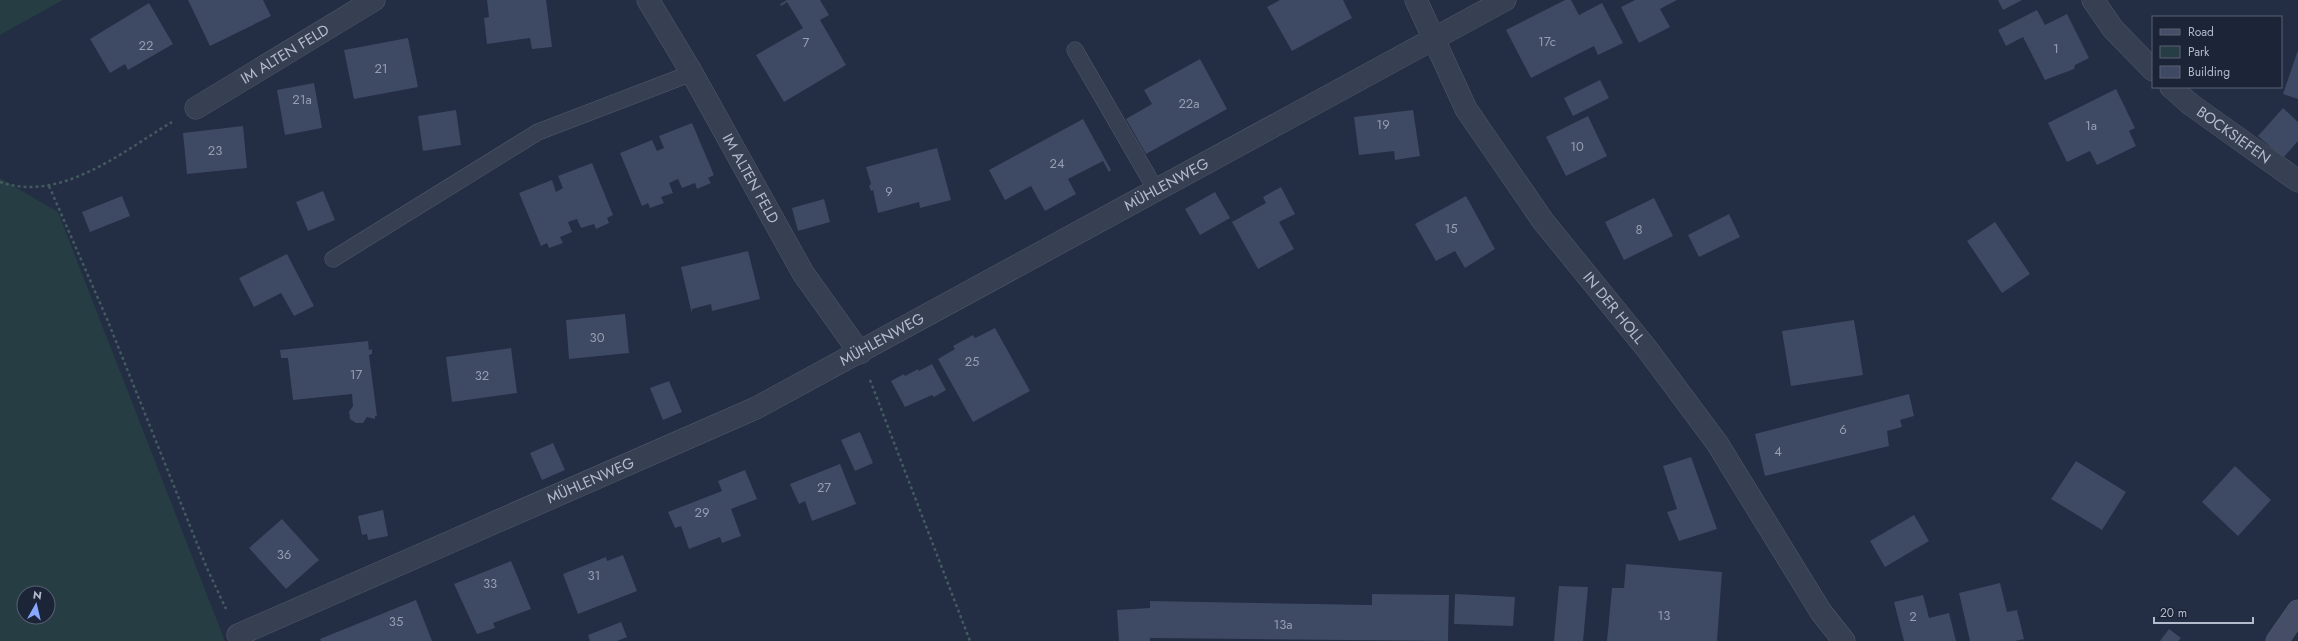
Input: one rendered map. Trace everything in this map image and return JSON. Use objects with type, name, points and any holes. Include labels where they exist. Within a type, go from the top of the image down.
[{"type":"main road","points":[[2277,641],[2298,611]]},
{"type":"street","name":"IM ALTEN FELD","points":[[196,108],[374,0]]},
{"type":"street","name":"IM ALTEN FELD","points":[[648,0],[692,73],[803,274],[860,353]]},
{"type":"street","name":"IN DER HOLL","points":[[1416,0],[1466,109],[1543,221],[1647,349],[1718,443],[1821,612],[1844,641]]},
{"type":"street","name":"MÜHLENWEG","points":[[238,635],[756,408],[860,353],[1505,0]]},
{"type":"street","points":[[2093,0],[2113,29],[2152,69]]},
{"type":"street","name":"BOCKSIEFEN","points":[[2172,88],[2190,104],[2298,181]]},
{"type":"lane","points":[[1075,50],[1156,190]]},
{"type":"lane","points":[[334,259],[538,132],[692,73]]},
{"type":"path","points":[[0,182],[10,186],[49,186],[78,178],[196,108]]},
{"type":"path","points":[[49,186],[107,319],[206,566],[238,635]]},
{"type":"path","points":[[860,353],[970,641]]},
{"type":"green space","points":[[0,0],[63,0],[0,35]]},
{"type":"green space","points":[[0,178],[58,212],[225,641],[0,641]]},
{"type":"building","points":[[188,0],[263,0],[271,16],[210,46]]},
{"type":"building","points":[[487,0],[546,0],[552,47],[532,49],[530,38],[487,44],[484,18],[489,17]]},
{"type":"building","points":[[787,0],[820,0],[829,15],[820,20],[846,65],[784,102],[756,55],[803,28],[787,2],[781,6],[780,4]]},
{"type":"building","points":[[1280,0],[1343,0],[1352,18],[1292,51],[1267,7]]},
{"type":"building","points":[[1565,0],[1571,0],[1579,15],[1602,3],[1623,43],[1598,55],[1594,46],[1531,78],[1506,30]]},
{"type":"building","points":[[1635,0],[1677,0],[1660,9],[1670,27],[1639,43],[1621,7]]},
{"type":"building","points":[[1998,0],[2022,0],[2003,10]]},
{"type":"building","points":[[149,3],[173,44],[128,70],[125,64],[110,73],[90,39]]},
{"type":"building","points":[[2037,10],[2045,25],[2067,14],[2089,58],[2075,65],[2074,69],[2045,80],[2023,37],[2006,46],[1998,30]]},
{"type":"building","points":[[408,38],[418,87],[354,99],[344,50]]},
{"type":"building","points":[[2298,50],[2298,99],[2283,94]]},
{"type":"building","points":[[1200,59],[1227,109],[1146,154],[1126,119],[1152,104],[1144,90]]},
{"type":"building","points":[[1600,80],[1609,98],[1573,116],[1564,98]]},
{"type":"building","points":[[314,83],[322,128],[285,135],[277,90]]},
{"type":"building","points":[[2116,89],[2135,128],[2129,131],[2136,146],[2097,165],[2090,151],[2067,162],[2048,123]]},
{"type":"building","points":[[2283,108],[2298,122],[2298,141],[2283,158],[2258,136]]},
{"type":"building","points":[[456,110],[461,145],[423,151],[418,116]]},
{"type":"building","points":[[1413,110],[1420,156],[1395,160],[1394,151],[1359,155],[1354,117]]},
{"type":"building","points":[[1588,116],[1607,156],[1566,176],[1546,137]]},
{"type":"building","points":[[1083,119],[1111,170],[1109,172],[1103,161],[1068,179],[1076,194],[1045,211],[1031,186],[1005,200],[989,170]]},
{"type":"building","points":[[692,123],[714,175],[708,178],[711,183],[697,189],[695,183],[682,188],[678,179],[669,183],[673,193],[661,197],[664,203],[650,208],[648,203],[642,206],[620,153],[652,140],[657,151],[664,148],[659,136]]},
{"type":"building","points":[[243,126],[247,168],[187,174],[183,133]]},
{"type":"building","points":[[937,148],[951,200],[920,208],[919,202],[878,213],[873,190],[871,191],[869,186],[871,184],[866,167]]},
{"type":"building","points":[[592,163],[613,215],[607,218],[609,223],[596,229],[594,224],[581,228],[577,219],[568,222],[572,232],[560,237],[563,243],[549,248],[547,243],[541,246],[519,193],[552,180],[556,192],[563,188],[558,176]]},
{"type":"building","points":[[1281,187],[1295,214],[1279,222],[1294,249],[1258,269],[1232,222],[1266,203],[1263,197]]},
{"type":"building","points":[[323,191],[335,220],[308,231],[296,202]]},
{"type":"building","points":[[1215,192],[1230,218],[1200,235],[1185,209]]},
{"type":"building","points":[[122,196],[130,216],[90,232],[82,212]]},
{"type":"building","points":[[1466,196],[1495,249],[1465,268],[1455,251],[1436,261],[1415,224]]},
{"type":"building","points":[[1654,198],[1673,236],[1624,260],[1605,222]]},
{"type":"building","points":[[824,199],[830,222],[798,231],[792,208]]},
{"type":"building","points":[[1729,214],[1740,237],[1699,257],[1688,235]]},
{"type":"building","points":[[1995,222],[2030,274],[2002,293],[1967,241]]},
{"type":"building","points":[[748,251],[760,299],[712,311],[711,304],[692,309],[692,314],[681,267]]},
{"type":"building","points":[[287,254],[314,306],[294,316],[281,293],[254,307],[239,278]]},
{"type":"building","points":[[625,314],[629,353],[569,359],[566,320]]},
{"type":"building","points":[[1854,320],[1863,375],[1791,386],[1782,331]]},
{"type":"building","points":[[995,328],[1030,391],[973,422],[938,359],[955,349],[953,346],[973,335],[975,338]]},
{"type":"building","points":[[368,341],[369,350],[372,349],[372,354],[369,355],[377,416],[375,416],[375,419],[367,417],[363,423],[356,423],[350,419],[349,412],[353,406],[352,394],[293,400],[288,358],[281,358],[280,350]]},
{"type":"building","points":[[511,348],[517,393],[452,402],[446,357]]},
{"type":"building","points":[[932,364],[946,390],[934,397],[932,395],[905,407],[891,381],[918,369],[919,371]]},
{"type":"building","points":[[669,381],[682,412],[663,420],[650,388]]},
{"type":"building","points":[[1909,394],[1914,416],[1900,420],[1902,427],[1887,431],[1889,446],[1765,476],[1755,434]]},
{"type":"building","points":[[860,432],[873,463],[855,471],[841,440]]},
{"type":"building","points":[[553,443],[565,470],[542,480],[530,453]]},
{"type":"building","points":[[1691,457],[1717,529],[1679,541],[1667,512],[1677,509],[1663,466]]},
{"type":"building","points":[[2076,461],[2126,492],[2102,530],[2051,499]]},
{"type":"building","points":[[840,464],[856,504],[812,521],[805,501],[799,504],[790,484]]},
{"type":"building","points":[[2235,466],[2271,500],[2238,536],[2202,502]]},
{"type":"building","points":[[745,470],[757,499],[731,509],[741,536],[722,543],[720,537],[689,549],[681,526],[675,528],[668,512],[722,491],[718,481]]},
{"type":"building","points":[[383,510],[388,536],[368,540],[367,534],[362,535],[358,516]]},
{"type":"building","points":[[1914,515],[1929,541],[1885,567],[1870,541]]},
{"type":"building","points":[[282,519],[319,560],[286,589],[249,548]]},
{"type":"building","points":[[623,555],[637,591],[578,614],[563,574],[606,557],[607,561]]},
{"type":"building","points":[[511,561],[531,609],[493,623],[495,628],[477,634],[454,584]]},
{"type":"building","points":[[1626,564],[1722,572],[1717,641],[1607,641],[1612,588],[1624,588]]},
{"type":"building","points":[[2000,583],[2007,612],[2017,610],[2024,639],[2015,641],[1970,641],[1959,593]]},
{"type":"building","points":[[1559,586],[1588,587],[1583,641],[1554,641]]},
{"type":"building","points":[[1372,594],[1449,595],[1448,641],[1150,638],[1150,641],[1119,641],[1117,610],[1150,608],[1150,601],[1372,605]]},
{"type":"building","points":[[1455,594],[1515,597],[1513,626],[1454,624]]},
{"type":"building","points":[[1923,595],[1929,618],[1949,613],[1956,641],[1904,641],[1894,602]]},
{"type":"building","points":[[416,600],[432,641],[321,641],[320,639]]},
{"type":"building","points":[[621,622],[627,637],[617,641],[590,641],[588,635]]},
{"type":"building","points":[[2169,629],[2181,638],[2178,641],[2160,641]]}]
